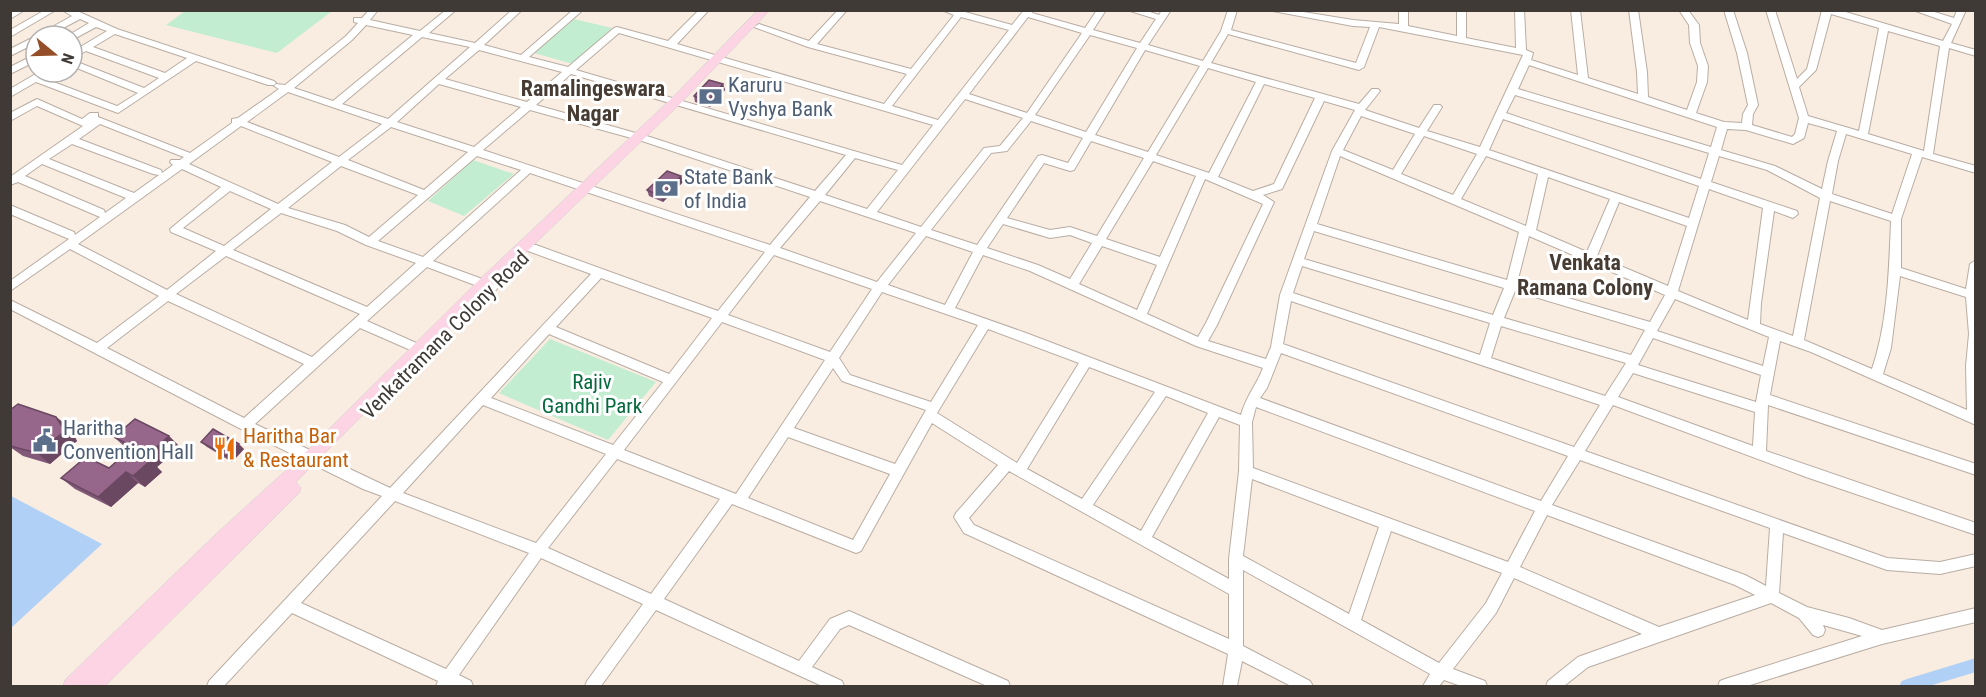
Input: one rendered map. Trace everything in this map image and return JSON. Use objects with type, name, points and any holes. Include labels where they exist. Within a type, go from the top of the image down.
[{"type":"main road","points":[[72,687],[223,538],[315,460],[420,349],[680,102],[765,10]]},
{"type":"main road","points":[[722,59],[759,27],[774,10]]},
{"type":"main road","name":"Venkatramana Colony Road","points":[[92,687],[488,285],[532,248],[588,189]]},
{"type":"street","points":[[10,16],[21,10]]},
{"type":"street","points":[[10,34],[52,10]]},
{"type":"street","points":[[66,10],[114,31],[387,124],[772,250],[948,311],[1246,422]]},
{"type":"street","points":[[66,24],[93,10]]},
{"type":"street","points":[[10,287],[179,160],[236,122],[279,86],[295,78],[320,57],[349,38],[362,17],[374,10]]},
{"type":"street","points":[[334,105],[452,10]]},
{"type":"street","points":[[98,349],[387,124],[519,10]]},
{"type":"street","points":[[523,58],[579,10]]},
{"type":"street","points":[[670,45],[705,10]]},
{"type":"street","points":[[811,45],[843,10]]},
{"type":"street","points":[[946,10],[961,12],[1015,29]]},
{"type":"street","points":[[594,686],[785,430],[879,288],[988,150],[1003,149],[1029,117],[1102,10]]},
{"type":"street","points":[[948,311],[980,250],[1042,158],[1070,168],[1143,45],[1165,14],[1131,10]]},
{"type":"street","points":[[1072,286],[1226,31],[1233,10]]},
{"type":"street","points":[[1271,10],[1325,15],[1461,39],[1524,56],[1583,79],[1723,125],[1747,127],[1793,141],[1800,136],[1804,118],[1770,10]]},
{"type":"street","points":[[1403,27],[1404,10]]},
{"type":"street","points":[[1461,39],[1462,10]]},
{"type":"street","points":[[1455,201],[1484,152],[1512,91],[1524,56],[1519,10]]},
{"type":"street","points":[[1575,10],[1583,79]]},
{"type":"street","points":[[1634,10],[1643,98]]},
{"type":"street","points":[[1683,10],[1694,25],[1695,44],[1703,66],[1702,82],[1691,114]]},
{"type":"street","points":[[1728,10],[1742,53],[1753,105],[1748,114],[1747,127]]},
{"type":"street","points":[[1917,10],[1956,22]]},
{"type":"street","points":[[1876,376],[1886,348],[1895,270],[1896,219],[1923,154],[1945,44],[1952,38],[1962,10]]},
{"type":"street","points":[[1795,86],[1811,70],[1832,11],[1976,53]]},
{"type":"street","points":[[886,108],[961,12]]},
{"type":"street","points":[[870,213],[1028,12],[1321,96],[1694,224]]},
{"type":"street","points":[[362,17],[570,71],[905,169]]},
{"type":"street","points":[[84,30],[96,24]]},
{"type":"street","points":[[1226,31],[1359,67],[1376,24]]},
{"type":"street","points":[[759,27],[811,45],[914,73]]},
{"type":"street","points":[[1863,135],[1884,27]]},
{"type":"street","points":[[370,242],[617,30],[941,124]]},
{"type":"street","points":[[86,48],[114,31]]},
{"type":"street","points":[[10,53],[24,45]]},
{"type":"street","points":[[86,48],[166,77]]},
{"type":"street","points":[[49,84],[118,110],[194,58]]},
{"type":"street","points":[[10,71],[24,63]]},
{"type":"street","points":[[84,68],[145,92]]},
{"type":"street","points":[[1140,316],[1207,176],[1262,79]]},
{"type":"street","points":[[436,80],[641,138],[1034,268],[1200,342],[1269,365]]},
{"type":"street","points":[[10,94],[27,84]]},
{"type":"street","points":[[1230,687],[1236,650],[1234,590],[1246,471],[1246,422],[1251,400],[1261,388],[1277,347],[1286,295],[1337,151],[1360,110],[1375,91]]},
{"type":"street","points":[[1512,91],[1771,168],[1826,196],[1896,219]]},
{"type":"street","points":[[963,95],[1207,176],[1269,202],[1211,326],[1200,342]]},
{"type":"street","points":[[1253,195],[1278,186],[1321,96]]},
{"type":"street","points":[[10,118],[37,102],[83,123],[107,106]]},
{"type":"street","points":[[1395,176],[1437,107]]},
{"type":"street","points":[[1500,115],[1793,214]]},
{"type":"street","points":[[1804,118],[1976,170]]},
{"type":"street","points":[[14,179],[99,120],[228,187],[280,209],[341,228],[370,242],[488,285]]},
{"type":"street","points":[[236,122],[425,194]]},
{"type":"street","points":[[1430,687],[1491,608],[1544,507],[1672,294],[1723,125]]},
{"type":"street","points":[[1798,342],[1833,160],[1843,129]]},
{"type":"street","points":[[71,140],[157,172]]},
{"type":"street","points":[[1337,151],[1591,257],[1672,294],[1798,342],[1974,419],[1972,366],[1976,264]]},
{"type":"street","points":[[446,683],[538,551],[614,452],[772,250],[854,154]]},
{"type":"street","points":[[41,160],[130,196]]},
{"type":"street","points":[[10,277],[70,240],[100,213],[130,196],[157,172],[179,160]]},
{"type":"street","points":[[245,425],[527,170]]},
{"type":"street","points":[[1484,361],[1511,286],[1544,172]]},
{"type":"street","points":[[14,179],[100,213]]},
{"type":"street","points":[[228,187],[175,229],[369,313]]},
{"type":"street","points":[[1591,257],[1616,197]]},
{"type":"street","points":[[1754,326],[1755,303],[1769,206]]},
{"type":"street","points":[[10,209],[167,295],[313,363]]},
{"type":"street","points":[[1001,220],[1050,234],[1070,231],[1164,262]]},
{"type":"street","points":[[1311,226],[1511,286],[1768,372]]},
{"type":"street","points":[[532,248],[833,358],[846,378],[932,412],[1013,468],[1234,590]]},
{"type":"street","points":[[1298,261],[1497,320],[1976,470]]},
{"type":"street","points":[[1895,270],[1973,295]]},
{"type":"street","points":[[214,687],[600,272]]},
{"type":"street","points":[[1286,295],[1609,401],[1976,529]]},
{"type":"street","points":[[10,304],[315,460],[392,494],[538,551],[837,687]]},
{"type":"street","points":[[358,322],[420,349]]},
{"type":"street","points":[[483,400],[856,547],[932,412],[985,324]]},
{"type":"street","points":[[549,329],[671,380]]},
{"type":"street","points":[[1759,453],[1762,403],[1776,334]]},
{"type":"street","points":[[1277,347],[1887,564],[1940,568],[1976,560]]},
{"type":"street","points":[[1086,361],[1013,468],[962,517],[969,529],[1236,650],[1305,687]]},
{"type":"street","points":[[1084,507],[1162,390]]},
{"type":"street","points":[[1251,400],[1740,580],[1804,613],[1882,637]]},
{"type":"street","points":[[1143,540],[1216,411]]},
{"type":"street","points":[[785,430],[898,471]]},
{"type":"street","points":[[1246,471],[1511,570],[1659,634]]},
{"type":"street","points":[[1353,623],[1387,524]]},
{"type":"street","points":[[1772,596],[1776,525]]},
{"type":"street","points":[[1236,559],[1442,672],[1480,687]]},
{"type":"street","points":[[1553,687],[1583,662],[1772,596]]},
{"type":"street","points":[[290,605],[446,683],[466,687]]},
{"type":"street","points":[[1804,613],[1818,630]]},
{"type":"street","points":[[1725,687],[1882,637],[1976,615]]},
{"type":"street","points":[[801,670],[836,624],[849,618],[1003,687]]},
{"type":"green space","points":[[185,11],[332,11],[277,53],[166,25]]},
{"type":"green space","points":[[574,19],[612,28],[573,64],[534,53]]},
{"type":"green space","points":[[473,160],[514,174],[464,216],[428,201]]},
{"type":"green space","name":"Rajiv Gandhi Park","points":[[550,339],[656,382],[608,440],[499,393]]},
{"type":"water","points":[[11,496],[102,544],[11,628]]},
{"type":"building","points":[[709,80],[723,84],[708,101],[694,96]]},
{"type":"building","points":[[667,171],[681,176],[661,196],[647,190]]},
{"type":"building","name":"Haritha Convention Hall","points":[[18,404],[56,417],[65,431],[37,453],[10,446],[10,410]]},
{"type":"building","points":[[135,419],[169,436],[144,458],[150,461],[133,476],[126,472],[98,497],[61,478],[86,457],[109,468],[133,447],[114,437]]},
{"type":"building","name":"Haritha Bar & Restaurant","points":[[213,429],[239,444],[226,456],[201,442]]},
{"type":"waterway","points":[[1907,686],[1976,665]]},
{"type":"place","name":"Karuru Vyshya Bank","points":[[710,97]]},
{"type":"place","name":"State Bank of India","points":[[666,189]]},
{"type":"place","name":"Haritha Convention Hall","points":[[45,440]]},
{"type":"place","name":"Haritha Bar & Restaurant","points":[[225,448]]},
{"type":"district","name":"Ramalingeswara Nagar","points":[[593,100]]},
{"type":"district","name":"Venkata Ramana Colony","points":[[1585,274]]}]
